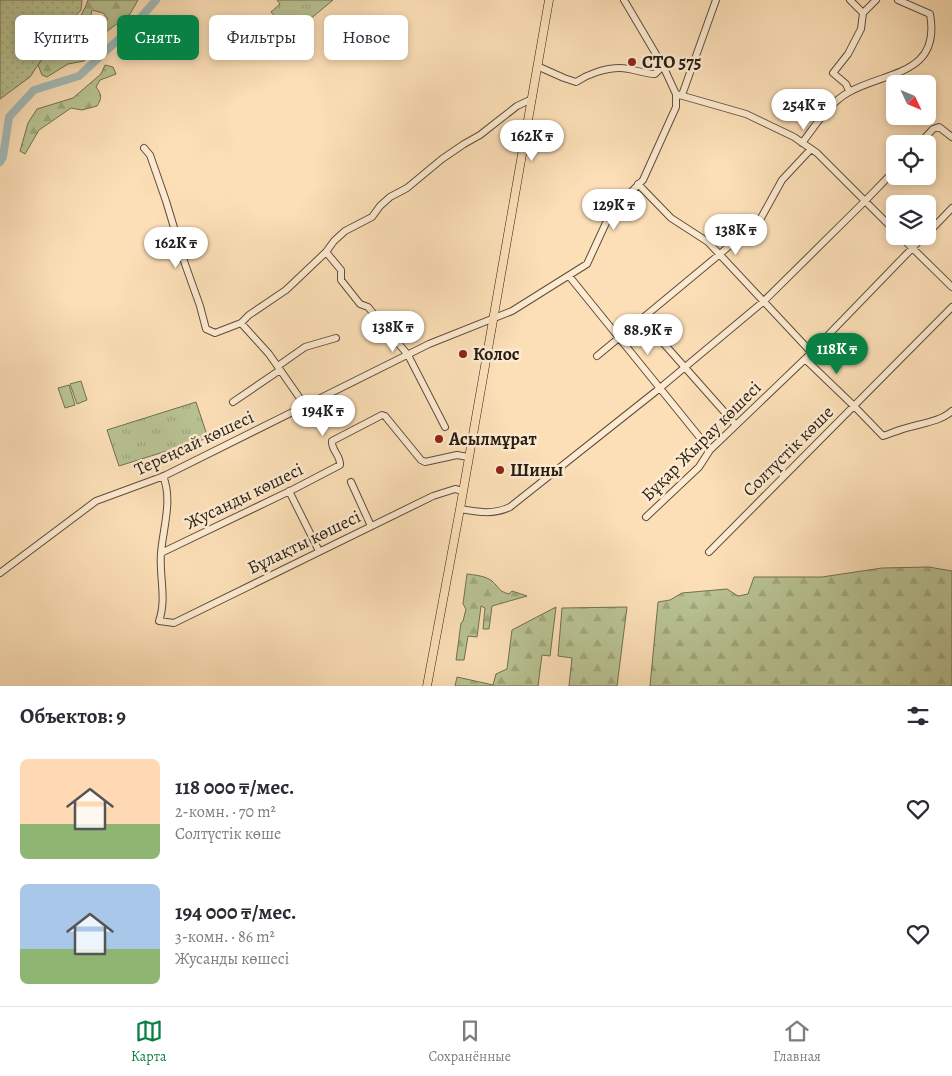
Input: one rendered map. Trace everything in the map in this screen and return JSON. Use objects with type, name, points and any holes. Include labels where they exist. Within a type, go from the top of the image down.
[{"type":"main road","points":[[427,686],[549,0]]},
{"type":"street","points":[[624,0],[679,94],[746,114],[802,142],[886,222]]},
{"type":"street","name":"Тереңсай көшесі","points":[[0,574],[96,501],[164,476],[306,407],[429,344],[512,311],[587,264],[612,212],[643,180],[676,107],[679,94],[716,0]]},
{"type":"street","points":[[850,0],[863,13]]},
{"type":"street","points":[[849,91],[846,84],[833,73],[848,54],[861,29],[863,13],[876,0]]},
{"type":"street","points":[[802,142],[834,102],[849,91],[913,67],[926,50],[933,29],[930,14],[898,0]]},
{"type":"street","points":[[537,66],[576,82],[585,76],[621,68],[655,74],[663,66]]},
{"type":"street","points":[[144,148],[150,155],[206,329],[215,334],[241,323],[249,315],[286,290],[326,252],[342,233],[372,217],[390,197],[407,188],[442,159],[480,135],[517,106],[532,99]]},
{"type":"street","points":[[927,135],[933,129],[939,127],[952,137]]},
{"type":"street","points":[[597,356],[761,218],[782,180],[811,149]]},
{"type":"street","points":[[460,509],[494,513],[510,507],[660,388],[764,301],[886,179]]},
{"type":"street","points":[[638,184],[672,218],[708,242],[811,352]]},
{"type":"street","points":[[936,225],[952,208]]},
{"type":"street","points":[[909,245],[952,287]]},
{"type":"street","name":"Бұқар Жырау көшесі","points":[[646,517],[698,468],[710,450],[805,359],[915,245]]},
{"type":"street","points":[[326,252],[341,270],[341,280],[360,304],[368,307],[408,355],[445,427]]},
{"type":"street","points":[[570,276],[710,450]]},
{"type":"street","name":"Солтүстік көше","points":[[709,552],[952,307]]},
{"type":"street","points":[[642,319],[736,425]]},
{"type":"street","points":[[241,323],[269,354],[306,407]]},
{"type":"street","points":[[233,402],[305,346],[336,338]]},
{"type":"street","points":[[805,359],[883,436],[925,424],[952,411]]},
{"type":"street","name":"Жусанды көшесі","points":[[161,553],[340,465],[340,459],[332,443],[384,416],[421,460],[425,462],[457,454],[468,457]]},
{"type":"street","points":[[161,553],[167,506],[167,487],[164,476]]},
{"type":"street","points":[[351,482],[371,526]]},
{"type":"street","name":"Бұлақты көшесі","points":[[161,553],[164,597],[163,610],[159,621],[174,624],[318,551],[433,496],[455,489],[463,491]]},
{"type":"street","points":[[289,491],[318,551]]},
{"type":"green space","points":[[0,0],[82,0],[81,10],[76,15],[15,15],[15,60],[41,60],[30,77],[0,99]]},
{"type":"green space","points":[[88,0],[138,0],[129,15],[117,15],[117,24],[107,31],[107,15],[92,10],[91,15],[81,15]]},
{"type":"green space","points":[[277,0],[333,0],[314,16],[274,15],[271,12],[280,4]]},
{"type":"green space","points":[[41,60],[85,60],[68,64],[47,77],[42,75],[38,65]]},
{"type":"green space","points":[[105,65],[113,67],[116,74],[100,80],[96,87],[101,96],[97,106],[82,110],[71,108],[39,130],[25,154],[20,151],[28,123],[37,109],[73,98],[101,74]]},
{"type":"green space","points":[[81,381],[87,400],[77,404],[70,384]]},
{"type":"green space","points":[[69,385],[75,405],[65,408],[58,388]]},
{"type":"green space","points":[[196,402],[208,438],[119,466],[107,430]]},
{"type":"green space","points":[[929,567],[952,571],[952,686],[650,686],[658,602],[670,600],[682,593],[727,589],[738,596],[748,594],[754,577],[822,577],[882,568]]},
{"type":"green space","points":[[467,574],[490,579],[505,593],[509,594],[512,591],[527,596],[492,606],[489,629],[483,629],[485,608],[481,606],[477,637],[468,636],[464,660],[456,660],[461,623],[466,609],[463,604]]},
{"type":"green space","points":[[556,607],[550,656],[542,655],[538,686],[455,686],[457,677],[493,685],[496,674],[507,669],[512,630]]},
{"type":"green space","points":[[627,607],[617,686],[569,686],[572,658],[558,656],[562,608]]},
{"type":"waterway","points":[[0,162],[3,157],[9,117],[34,90],[79,76],[135,24],[156,0]]},
{"type":"place","name":"СТО 575","points":[[632,62]]},
{"type":"place","name":"Колос","points":[[463,354]]},
{"type":"place","name":"Асылмұрат","points":[[439,439]]},
{"type":"place","name":"Шины","points":[[500,470]]}]
